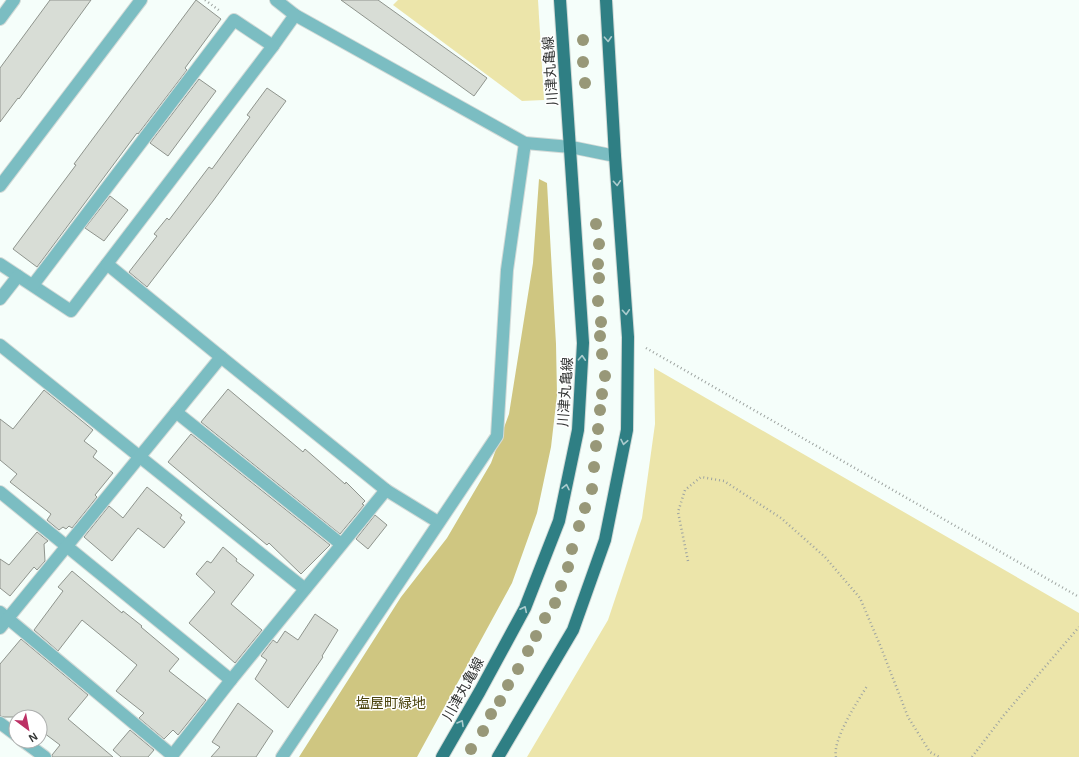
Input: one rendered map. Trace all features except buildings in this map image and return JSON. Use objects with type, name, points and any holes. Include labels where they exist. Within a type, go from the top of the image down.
[{"type":"main road","name":"川津丸亀線","points":[[442,757],[525,608],[559,521],[578,430],[583,343],[560,0]]},
{"type":"main road","points":[[498,757],[573,630],[605,540],[627,430],[628,337],[606,0]]},
{"type":"street","points":[[1,16],[14,0]]},
{"type":"street","points":[[0,186],[141,0]]},
{"type":"street","points":[[276,0],[295,15],[525,143],[571,147],[615,156]]},
{"type":"street","points":[[0,264],[71,311],[295,15]]},
{"type":"street","points":[[33,285],[234,20],[273,46]]},
{"type":"street","points":[[282,757],[497,436],[507,263],[525,143]]},
{"type":"street","points":[[107,264],[386,490],[438,522]]},
{"type":"street","points":[[0,299],[18,276]]},
{"type":"street","points":[[0,346],[305,589]]},
{"type":"street","points":[[221,357],[67,546],[3,619],[172,756],[231,680],[386,490]]},
{"type":"street","points":[[176,412],[341,544]]},
{"type":"street","points":[[0,492],[231,680]]},
{"type":"street","points":[[34,749],[45,757]]},
{"type":"path","points":[[646,348],[1079,597]]},
{"type":"path","points":[[688,561],[678,512],[685,490],[701,477],[724,481],[781,518],[825,556],[860,598],[908,717],[930,752],[939,757]]},
{"type":"path","points":[[972,757],[1004,715],[1079,627]]},
{"type":"path","points":[[836,757],[835,754],[839,735],[867,686]]},
{"type":"shaded area","points":[[398,0],[538,0],[544,100],[522,101],[393,5]]},
{"type":"shaded area","points":[[654,368],[1079,613],[1079,757],[527,757],[608,620],[642,518],[655,424]]},
{"type":"green space","name":"塩屋町緑地","points":[[539,179],[547,183],[556,344],[557,395],[551,447],[537,513],[512,583],[417,757],[299,757],[401,597],[447,538],[491,463],[509,414],[533,263]]}]
